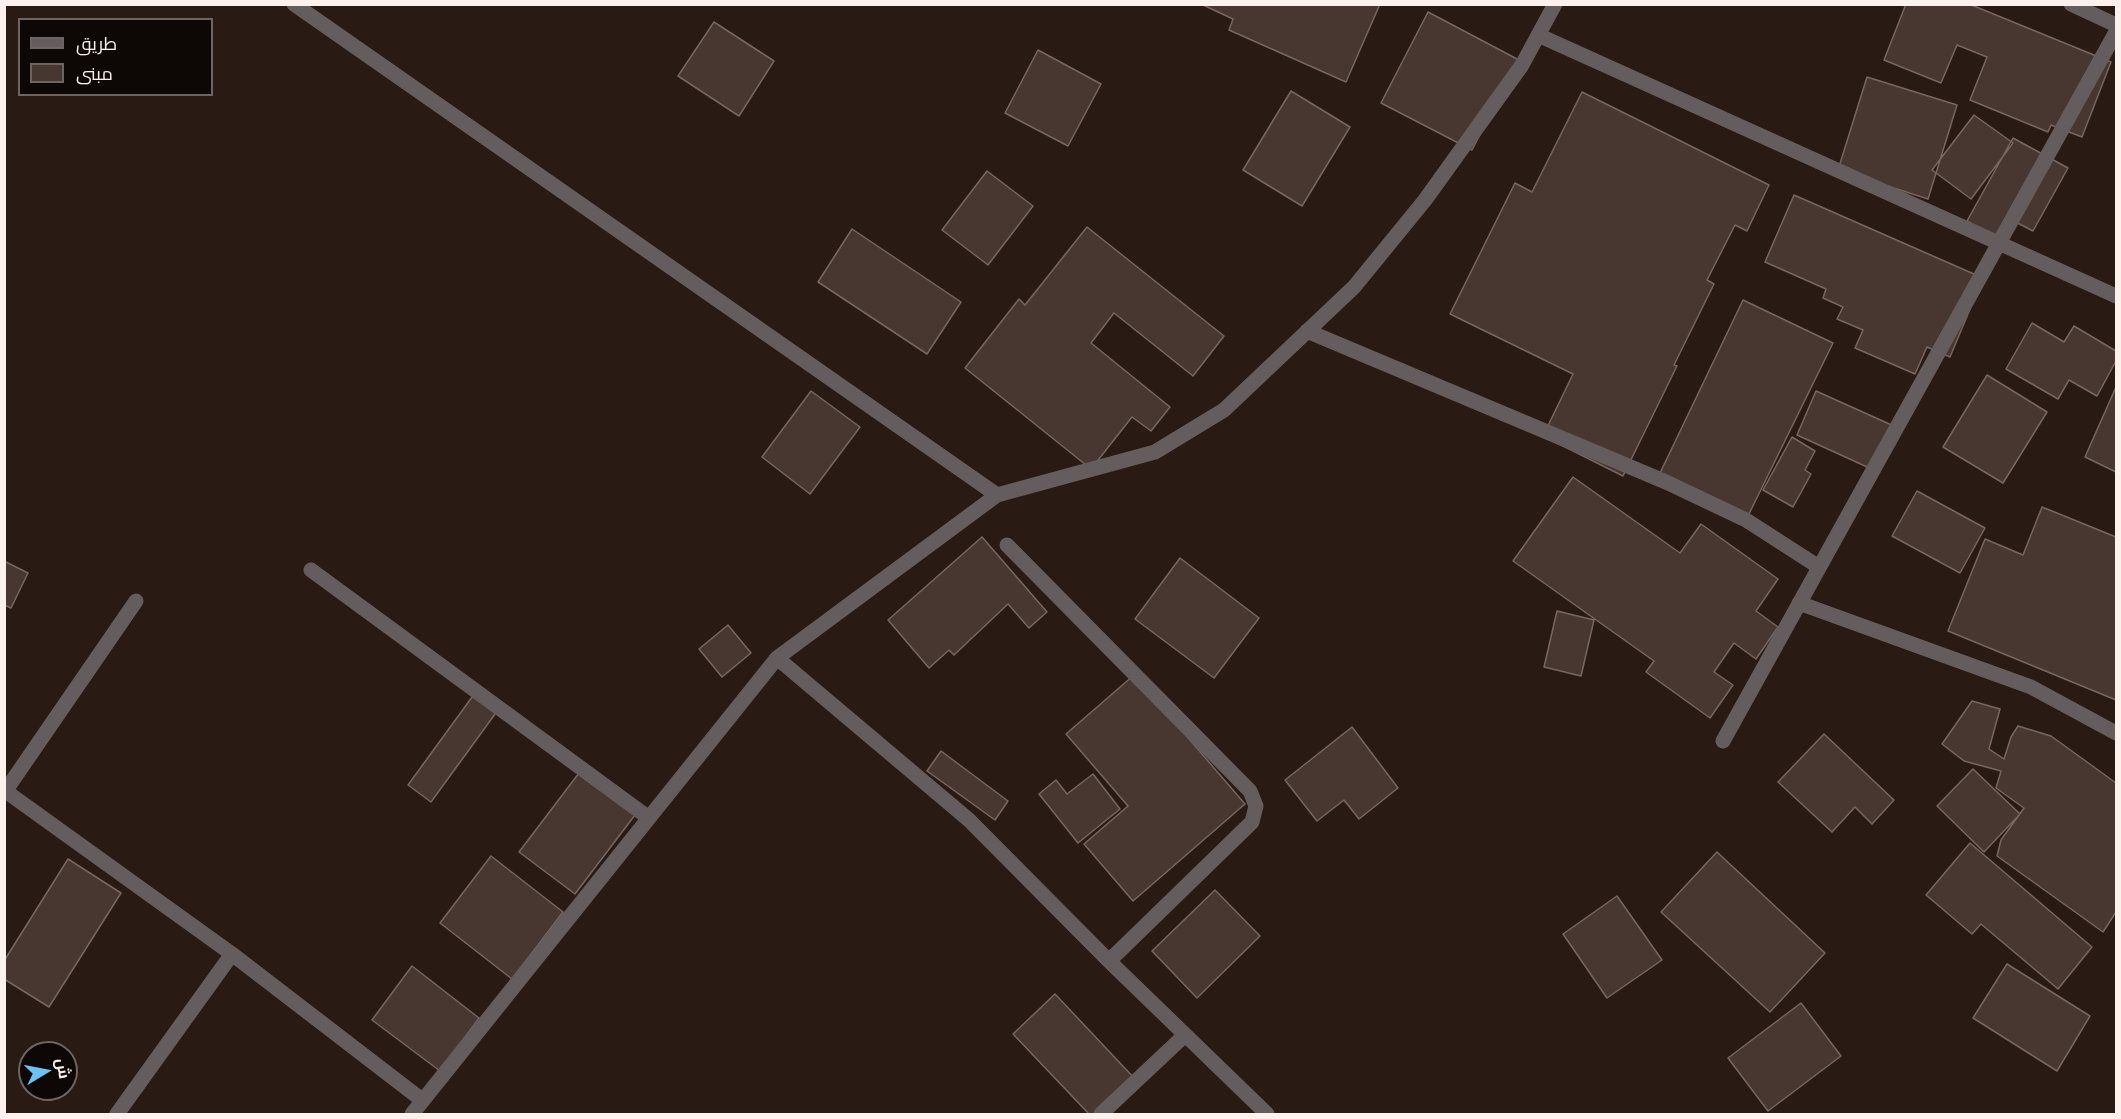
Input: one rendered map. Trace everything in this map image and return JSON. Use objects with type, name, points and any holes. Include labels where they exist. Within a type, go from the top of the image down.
[{"type":"street","points":[[294,4],[997,495]]},
{"type":"street","points":[[412,1114],[777,658],[997,495],[1155,452],[1224,410],[1354,286],[1425,200],[1522,65],[1556,4]]},
{"type":"street","points":[[2072,4],[2116,25]]},
{"type":"street","points":[[1723,741],[2116,32]]},
{"type":"street","points":[[1538,35],[2116,296]]},
{"type":"street","points":[[1307,331],[1666,482],[1746,520],[1819,567]]},
{"type":"street","points":[[1008,545],[1251,790],[1256,806],[1252,822],[1109,961]]},
{"type":"street","points":[[311,570],[649,818]]},
{"type":"street","points":[[136,601],[5,791],[232,954],[422,1100]]},
{"type":"street","points":[[1799,603],[2031,687],[2116,733]]},
{"type":"street","points":[[777,658],[969,820],[1109,961],[1267,1114]]},
{"type":"street","points":[[117,1114],[232,954]]},
{"type":"street","points":[[1101,1114],[1185,1035]]},
{"type":"building","points":[[1201,4],[1380,4],[1346,82],[1229,30],[1233,19]]},
{"type":"building","points":[[1906,4],[1969,4],[2111,62],[2082,137],[2051,125],[2048,132],[1970,100],[1987,57],[1957,45],[1941,83],[1884,60]]},
{"type":"building","points":[[1428,12],[1519,60],[1472,150],[1381,103]]},
{"type":"building","points":[[714,22],[774,61],[739,116],[678,76]]},
{"type":"building","points":[[1038,50],[1101,84],[1068,146],[1005,113]]},
{"type":"building","points":[[1867,77],[1957,105],[1928,199],[1838,170]]},
{"type":"building","points":[[1291,91],[1350,127],[1302,206],[1243,170]]},
{"type":"building","points":[[1582,92],[1769,185],[1747,231],[1735,225],[1707,280],[1714,284],[1623,476],[1543,436],[1573,374],[1450,314],[1515,183],[1532,192]]},
{"type":"building","points":[[1974,115],[2013,143],[1971,199],[1932,170]]},
{"type":"building","points":[[2013,138],[2068,168],[2033,231],[2006,217],[1995,237],[1967,221]]},
{"type":"building","points":[[987,171],[1033,206],[988,265],[942,230]]},
{"type":"building","points":[[1794,195],[1983,278],[1950,357],[1927,347],[1915,374],[1855,348],[1863,330],[1837,319],[1843,307],[1823,298],[1826,289],[1765,262]]},
{"type":"building","points":[[1087,227],[1224,336],[1193,376],[1114,313],[1091,343],[1170,407],[1151,431],[1132,417],[1091,469],[965,368],[1019,299],[1025,305]]},
{"type":"building","points":[[852,229],[961,302],[927,354],[818,282]]},
{"type":"building","points":[[1743,300],[1833,343],[1748,516],[1660,473]]},
{"type":"building","points":[[2032,323],[2064,342],[2074,326],[2116,351],[2116,361],[2097,396],[2069,380],[2058,399],[2006,369]]},
{"type":"building","points":[[1987,375],[2047,412],[2003,483],[1943,447]]},
{"type":"building","points":[[2116,387],[2116,472],[2085,457]]},
{"type":"building","points":[[811,391],[860,427],[810,494],[762,457]]},
{"type":"building","points":[[1816,391],[1896,427],[1876,471],[1797,435]]},
{"type":"building","points":[[1792,437],[1815,451],[1805,470],[1811,474],[1793,507],[1763,490]]},
{"type":"building","points":[[1573,477],[1680,553],[1701,524],[1778,579],[1756,611],[1778,627],[1756,659],[1734,643],[1714,672],[1733,685],[1710,718],[1646,672],[1654,661],[1513,561]]},
{"type":"building","points":[[1917,491],[1985,528],[1960,573],[1892,536]]},
{"type":"building","points":[[2042,507],[2116,537],[2116,700],[1948,631],[1985,539],[2023,555]]},
{"type":"building","points":[[982,537],[1047,612],[1029,628],[1008,604],[954,655],[949,650],[929,668],[888,620]]},
{"type":"building","points":[[1180,558],[1259,618],[1214,678],[1135,619]]},
{"type":"building","points":[[4,561],[28,573],[11,608],[4,605]]},
{"type":"building","points":[[1557,611],[1594,620],[1581,676],[1544,667]]},
{"type":"building","points":[[728,625],[751,653],[722,677],[699,649]]},
{"type":"building","points":[[1134,675],[1245,804],[1133,901],[1084,844],[1128,806],[1066,734]]},
{"type":"building","points":[[475,693],[498,710],[431,802],[408,785]]},
{"type":"building","points":[[1972,701],[2000,709],[1989,749],[2004,759],[2011,737],[2018,726],[2051,736],[2116,783],[2116,912],[2103,932],[1997,856],[2001,840],[2024,808],[1996,788],[2001,771],[1964,761],[1942,744]]},
{"type":"building","points":[[1352,727],[1398,788],[1359,819],[1344,800],[1317,821],[1285,780]]},
{"type":"building","points":[[1824,734],[1894,800],[1872,824],[1855,807],[1832,832],[1778,782]]},
{"type":"building","points":[[941,751],[1008,801],[995,820],[927,771]]},
{"type":"building","points":[[1973,769],[2020,814],[1984,852],[1937,806]]},
{"type":"building","points":[[579,773],[635,815],[575,894],[519,852]]},
{"type":"building","points":[[1093,774],[1120,809],[1078,843],[1039,794],[1056,780],[1067,794]]},
{"type":"building","points":[[1970,843],[2092,947],[2058,989],[1981,924],[1972,934],[1926,895]]},
{"type":"building","points":[[1717,852],[1825,953],[1770,1012],[1661,912]]},
{"type":"building","points":[[491,856],[563,912],[512,979],[440,923]]},
{"type":"building","points":[[68,859],[121,893],[49,1007],[4,979],[4,961]]},
{"type":"building","points":[[1215,890],[1260,936],[1197,998],[1152,951]]},
{"type":"building","points":[[1617,896],[1662,960],[1607,998],[1563,934]]},
{"type":"building","points":[[2007,964],[2090,1016],[2057,1071],[1973,1018]]},
{"type":"building","points":[[412,966],[479,1018],[440,1071],[372,1020]]},
{"type":"building","points":[[1055,994],[1136,1080],[1099,1114],[1089,1114],[1013,1034]]},
{"type":"building","points":[[1801,1003],[1841,1056],[1768,1111],[1728,1058]]}]
